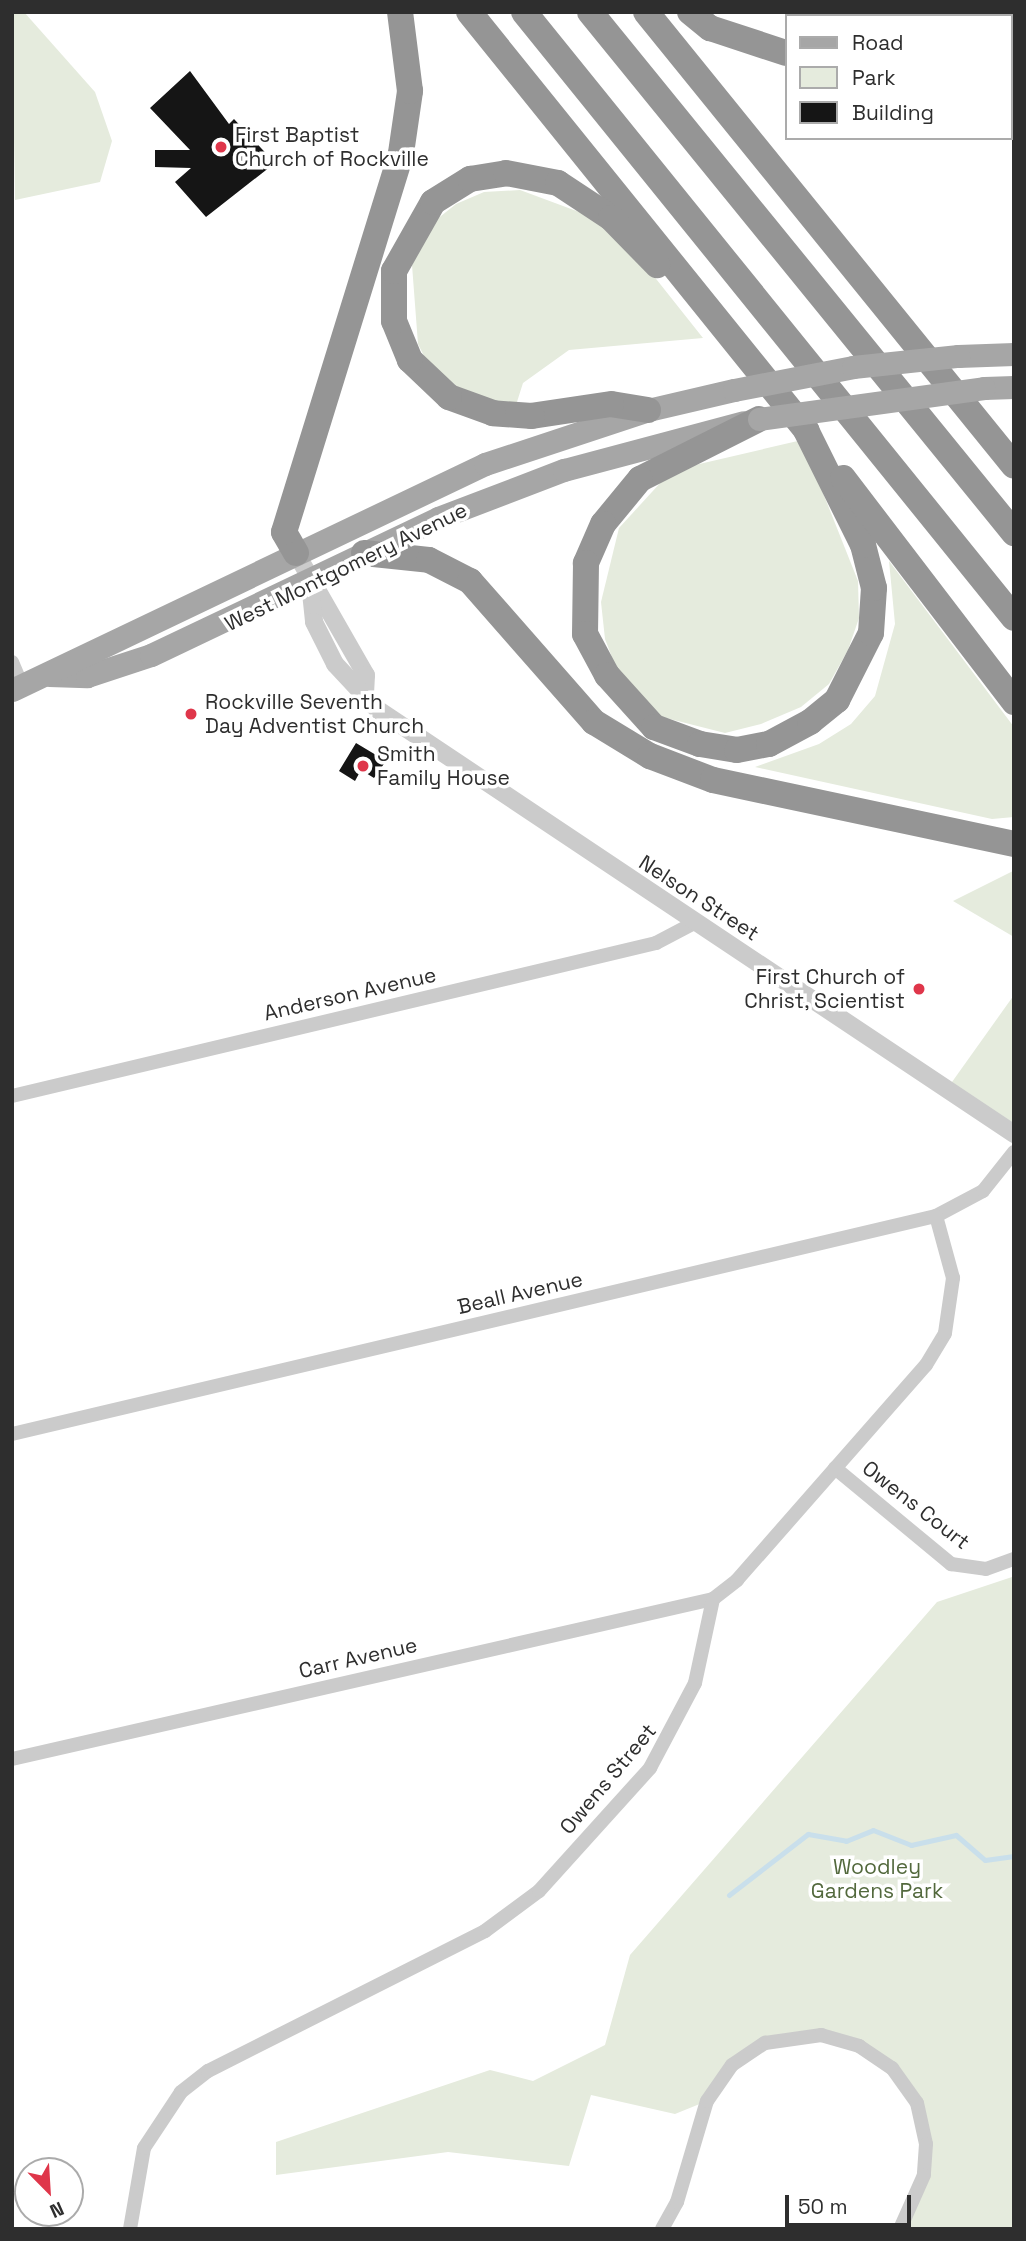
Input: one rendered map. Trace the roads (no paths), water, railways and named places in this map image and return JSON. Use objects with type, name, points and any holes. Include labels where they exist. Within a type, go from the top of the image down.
[{"type":"highway","points":[[296,553],[284,532],[401,153],[410,91],[400,12]]},
{"type":"highway","points":[[469,12],[735,337],[1014,702]]},
{"type":"highway","points":[[524,12],[1014,618]]},
{"type":"highway","points":[[590,12],[1014,533]]},
{"type":"highway","points":[[646,12],[1014,466]]},
{"type":"highway","points":[[690,12],[710,29],[785,53]]},
{"type":"highway","points":[[648,410],[611,404],[532,416],[493,413],[449,397],[410,360],[394,321],[394,271],[433,202],[470,180],[506,173],[558,183],[611,218],[735,337]]},
{"type":"highway","points":[[759,419],[640,480],[603,524],[586,564],[584,634],[607,676],[654,727],[700,744],[748,748],[810,722],[837,700],[871,633],[874,588],[863,545],[806,430]]},
{"type":"highway","points":[[364,553],[429,560],[470,581],[594,722],[650,756],[713,780],[1014,844]]},
{"type":"highway","points":[[973,568],[1014,627]]},
{"type":"main road","name":"West Montgomery Avenue","points":[[17,688],[485,464],[648,410],[734,390],[853,367],[958,356],[1014,354]]},
{"type":"main road","name":"West Montgomery Avenue","points":[[48,675],[87,676],[151,655],[310,583],[364,553],[564,470],[759,419],[984,388],[1014,387]]},
{"type":"street","name":"Nelson Street","points":[[296,553],[310,583],[314,622],[349,686],[365,694],[426,744],[1014,1134]]},
{"type":"street","points":[[12,662],[17,688]]},
{"type":"street","name":"Anderson Avenue","points":[[12,1096],[656,943],[694,923]]},
{"type":"street","name":"Beall Avenue","points":[[12,1434],[936,1216],[983,1191],[1014,1152]]},
{"type":"street","points":[[713,1599],[926,1365],[944,1333],[953,1278],[936,1216]]},
{"type":"street","name":"Owens Court","points":[[835,1468],[951,1564],[986,1569],[1014,1559]]},
{"type":"street","name":"Carr Avenue","points":[[12,1759],[713,1599]]},
{"type":"street","name":"Owens Street","points":[[130,2229],[144,2148],[181,2092],[208,2071],[485,1931],[554,1875],[673,1735],[695,1683],[713,1599]]},
{"type":"street","points":[[662,2229],[677,2202],[707,2101],[732,2065],[765,2043],[821,2035],[859,2046],[892,2068],[917,2103],[926,2144],[924,2175],[900,2229]]},
{"type":"waterway","points":[[729,1895],[808,1834],[846,1841],[873,1830],[911,1845],[956,1835],[985,1860],[1014,1856]]},
{"type":"place","name":"First Baptist Church of Rockville","points":[[221,147]]},
{"type":"place","name":"Rockville Seventh Day Adventist Church","points":[[191,714]]},
{"type":"place","name":"Smith Family House","points":[[363,766]]},
{"type":"place","name":"First Church of Christ, Scientist","points":[[919,989]]},
{"type":"park label","name":"Woodley Gardens Park","points":[[877,1879]]}]
